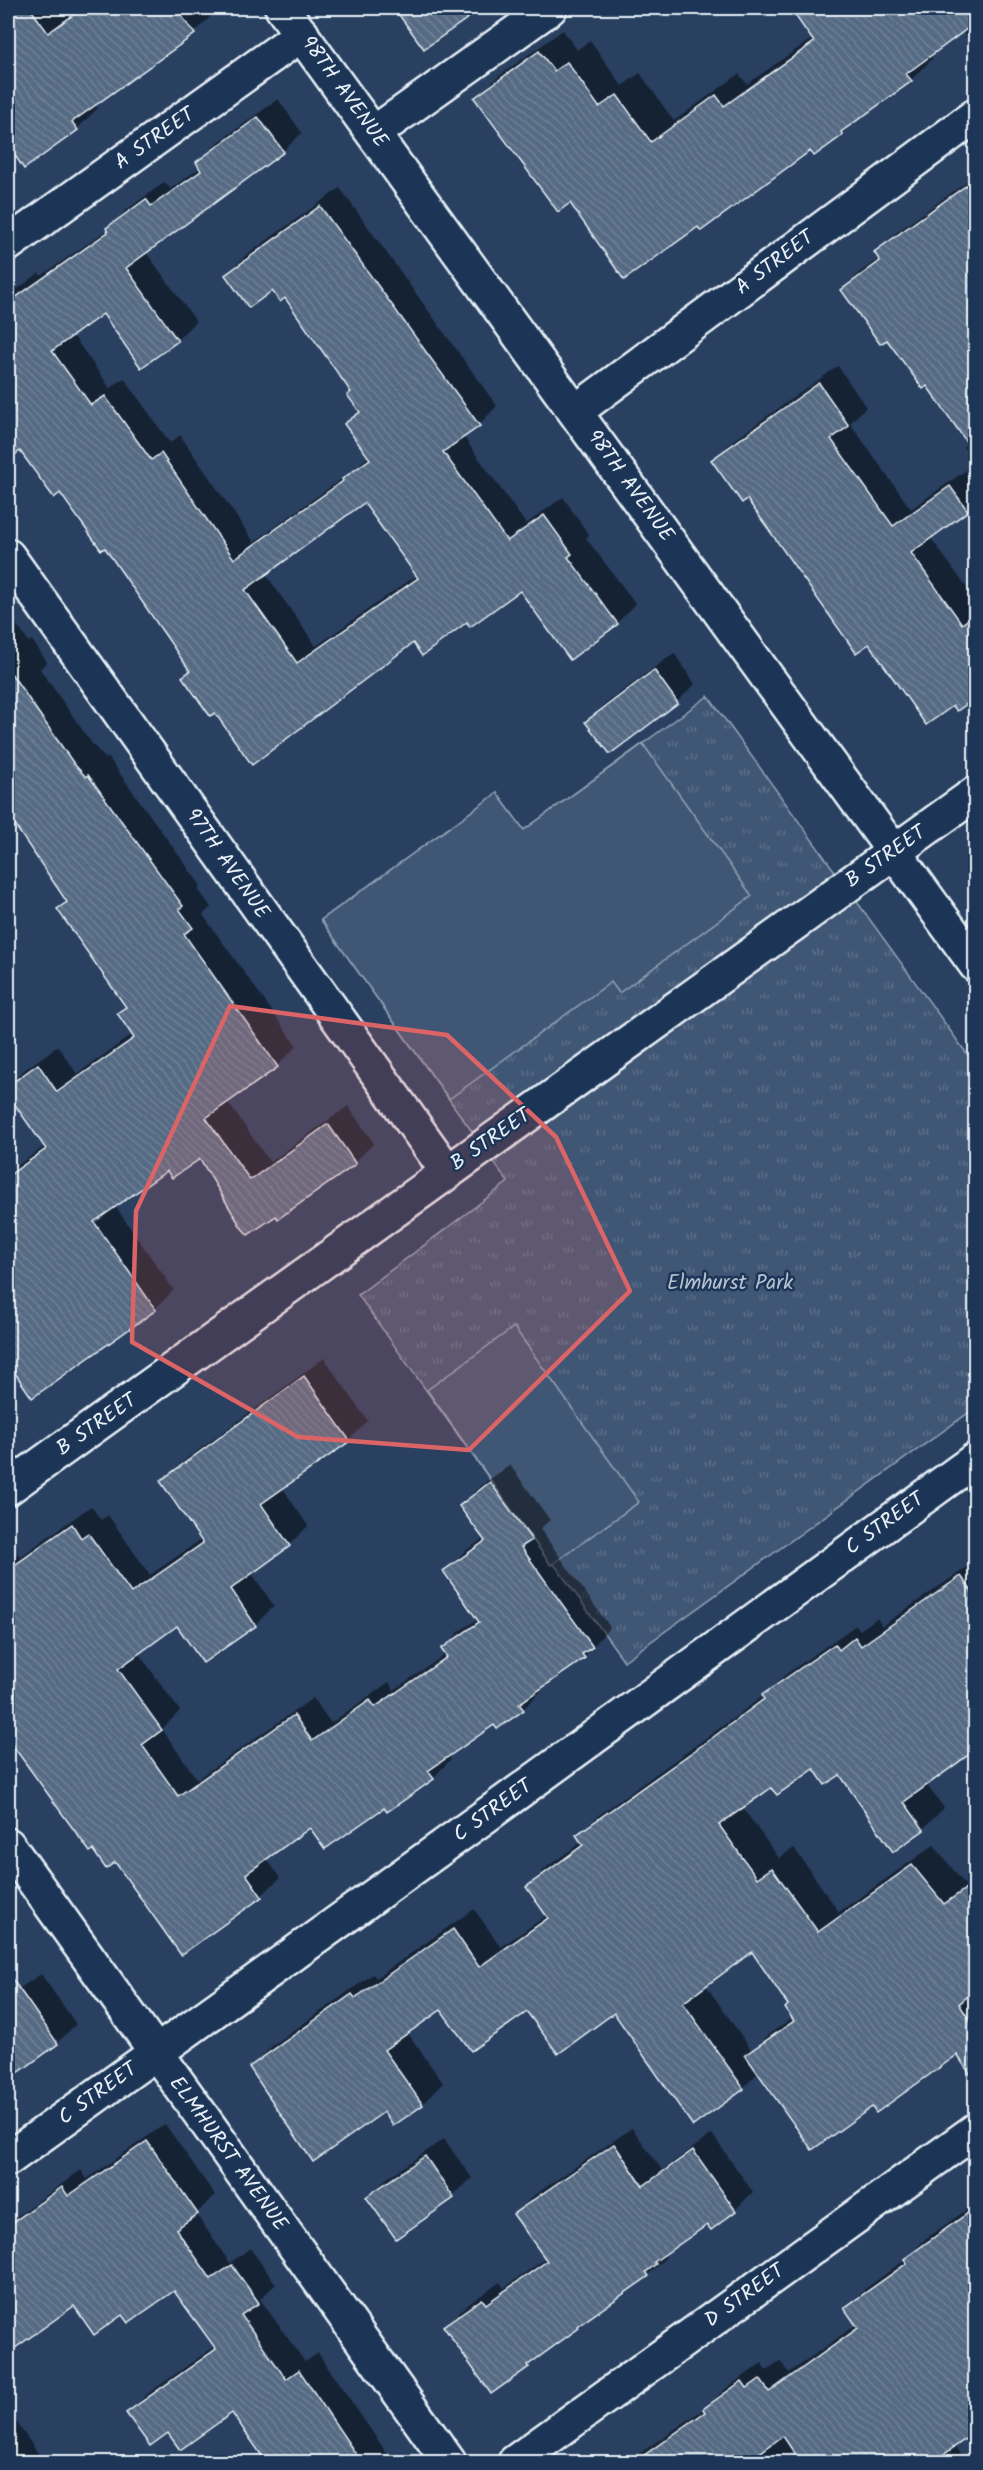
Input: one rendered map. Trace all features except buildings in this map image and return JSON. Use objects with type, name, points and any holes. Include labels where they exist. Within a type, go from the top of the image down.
[{"type":"street","name":"98TH AVENUE","points":[[282,8],[975,965]]},
{"type":"street","points":[[374,133],[550,8]]},
{"type":"street","name":"A STREET","points":[[8,244],[302,34]]},
{"type":"street","name":"A STREET","points":[[576,411],[975,115]]},
{"type":"street","name":"97TH AVENUE","points":[[8,556],[447,1171]]},
{"type":"street","name":"B STREET","points":[[8,1488],[975,794]]},
{"type":"street","name":"C STREET","points":[[8,2160],[975,1459]]},
{"type":"street","name":"ELMHURST AVENUE","points":[[8,1845],[449,2463]]},
{"type":"street","name":"D STREET","points":[[515,2463],[975,2130]]},
{"type":"highlighted area","points":[[230,1006],[447,1035],[556,1137],[630,1291],[469,1450],[298,1437],[132,1342],[136,1211]]},
{"type":"green space","name":"Elmhurst Park","points":[[708,696],[975,1065],[975,1408],[624,1661],[554,1564],[551,1565],[358,1295],[508,1182],[321,920],[497,793],[524,830]]},
{"type":"green space","points":[[643,744],[752,896],[619,993],[611,982],[449,1099],[321,920],[497,793],[524,830]]},
{"type":"green space","points":[[514,1327],[639,1502],[551,1565],[427,1390]]}]
